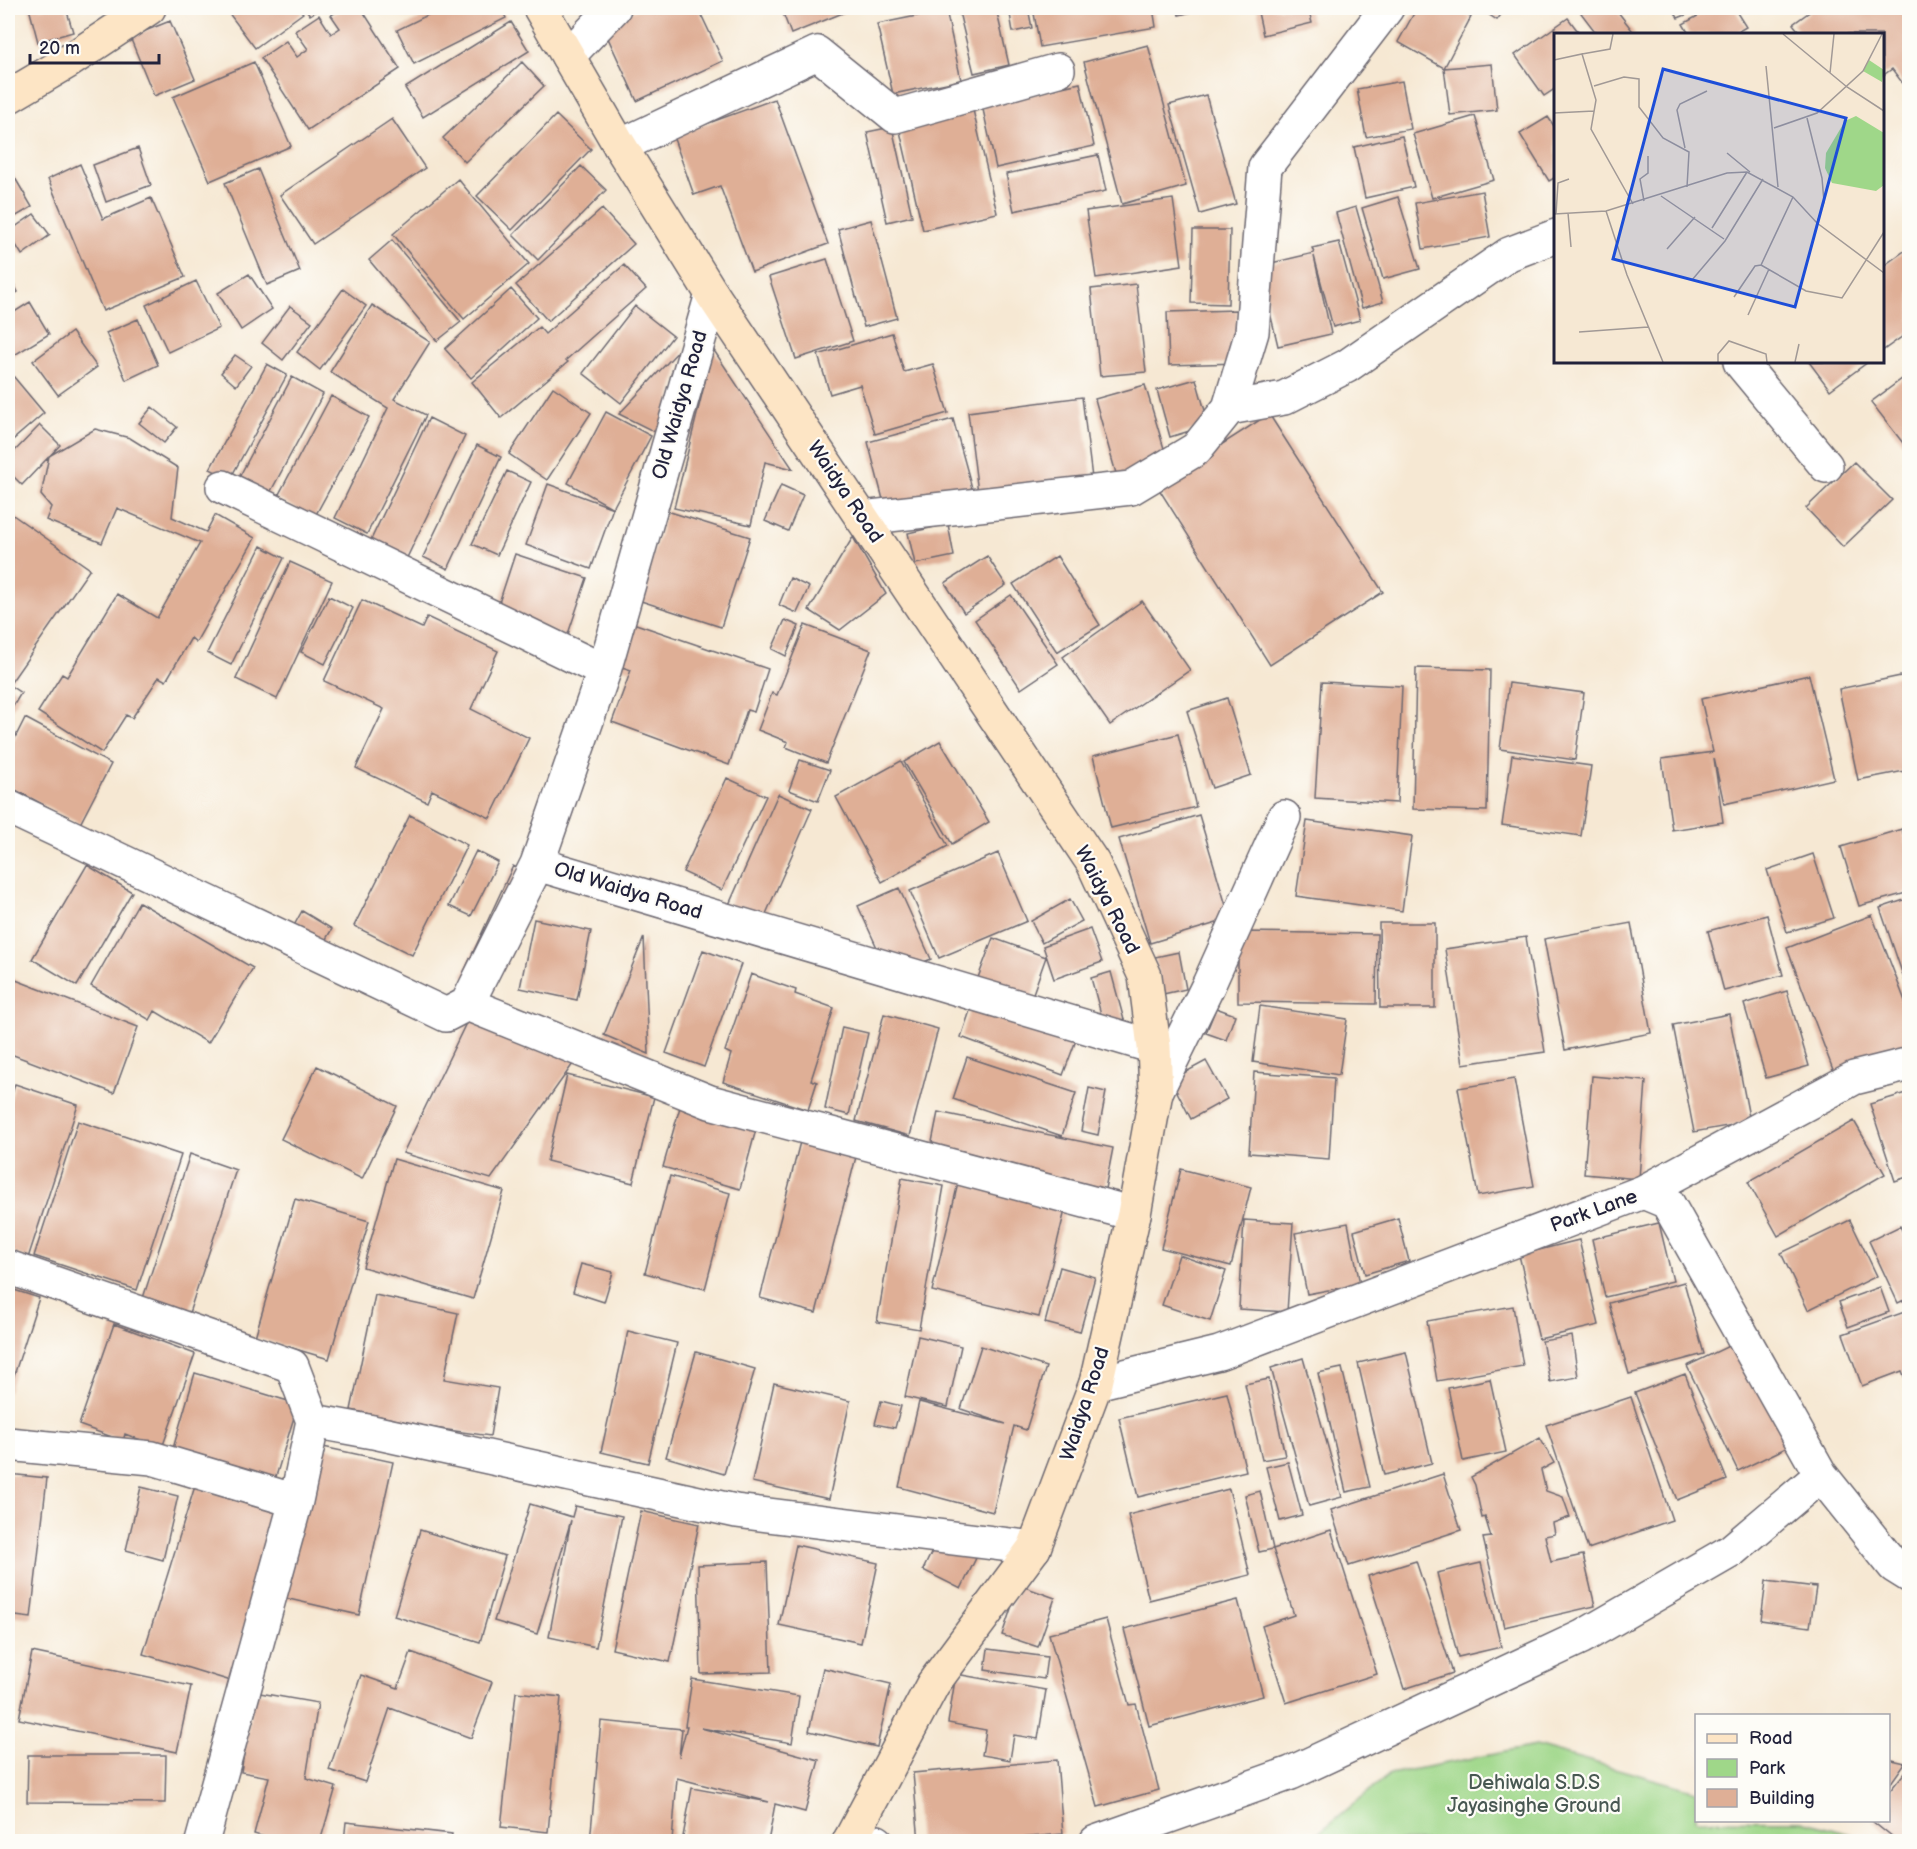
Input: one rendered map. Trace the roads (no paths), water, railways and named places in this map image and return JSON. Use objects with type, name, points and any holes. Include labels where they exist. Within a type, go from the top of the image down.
[{"type":"street","points":[[8,97],[69,61],[149,8]]},
{"type":"street","name":"Waidya Road","points":[[540,8],[620,146],[712,294],[1093,863],[1145,976],[1154,1047],[1156,1092],[1134,1214],[1096,1383],[1034,1548],[933,1684],[859,1841]]},
{"type":"street","points":[[568,56],[614,8]]},
{"type":"street","points":[[862,518],[1131,488],[1196,449],[1229,408],[1252,332],[1265,167],[1387,8]]},
{"type":"street","points":[[620,146],[817,53],[895,116],[1058,70]]},
{"type":"street","points":[[1229,408],[1284,398],[1347,366],[1509,254],[1554,237]]},
{"type":"street","name":"Old Waidya Road","points":[[712,294],[604,671],[537,864],[1154,1047]]},
{"type":"street","points":[[1741,363],[1826,466]]},
{"type":"street","points":[[223,487],[604,671]]},
{"type":"street","points":[[8,807],[446,1015],[467,1004],[537,864]]},
{"type":"street","points":[[1156,1092],[1209,984],[1284,817]]},
{"type":"street","points":[[467,1004],[710,1102],[1134,1214]]},
{"type":"street","points":[[1643,1192],[1854,1078],[1910,1064]]},
{"type":"street","name":"Park Lane","points":[[1096,1383],[1219,1353],[1643,1192],[1667,1202],[1821,1475],[1894,1566],[1910,1576]]},
{"type":"street","points":[[8,1267],[292,1366],[313,1421],[296,1501],[202,1842]]},
{"type":"street","points":[[313,1421],[736,1511],[1034,1548]]},
{"type":"street","points":[[8,1444],[152,1458],[296,1501]]},
{"type":"street","points":[[1096,1842],[1291,1773],[1582,1636],[1731,1551],[1821,1475]]},
{"type":"park label","name":"Dehiwala S.D.S Jayasinghe Ground","points":[[1534,1794]]}]
